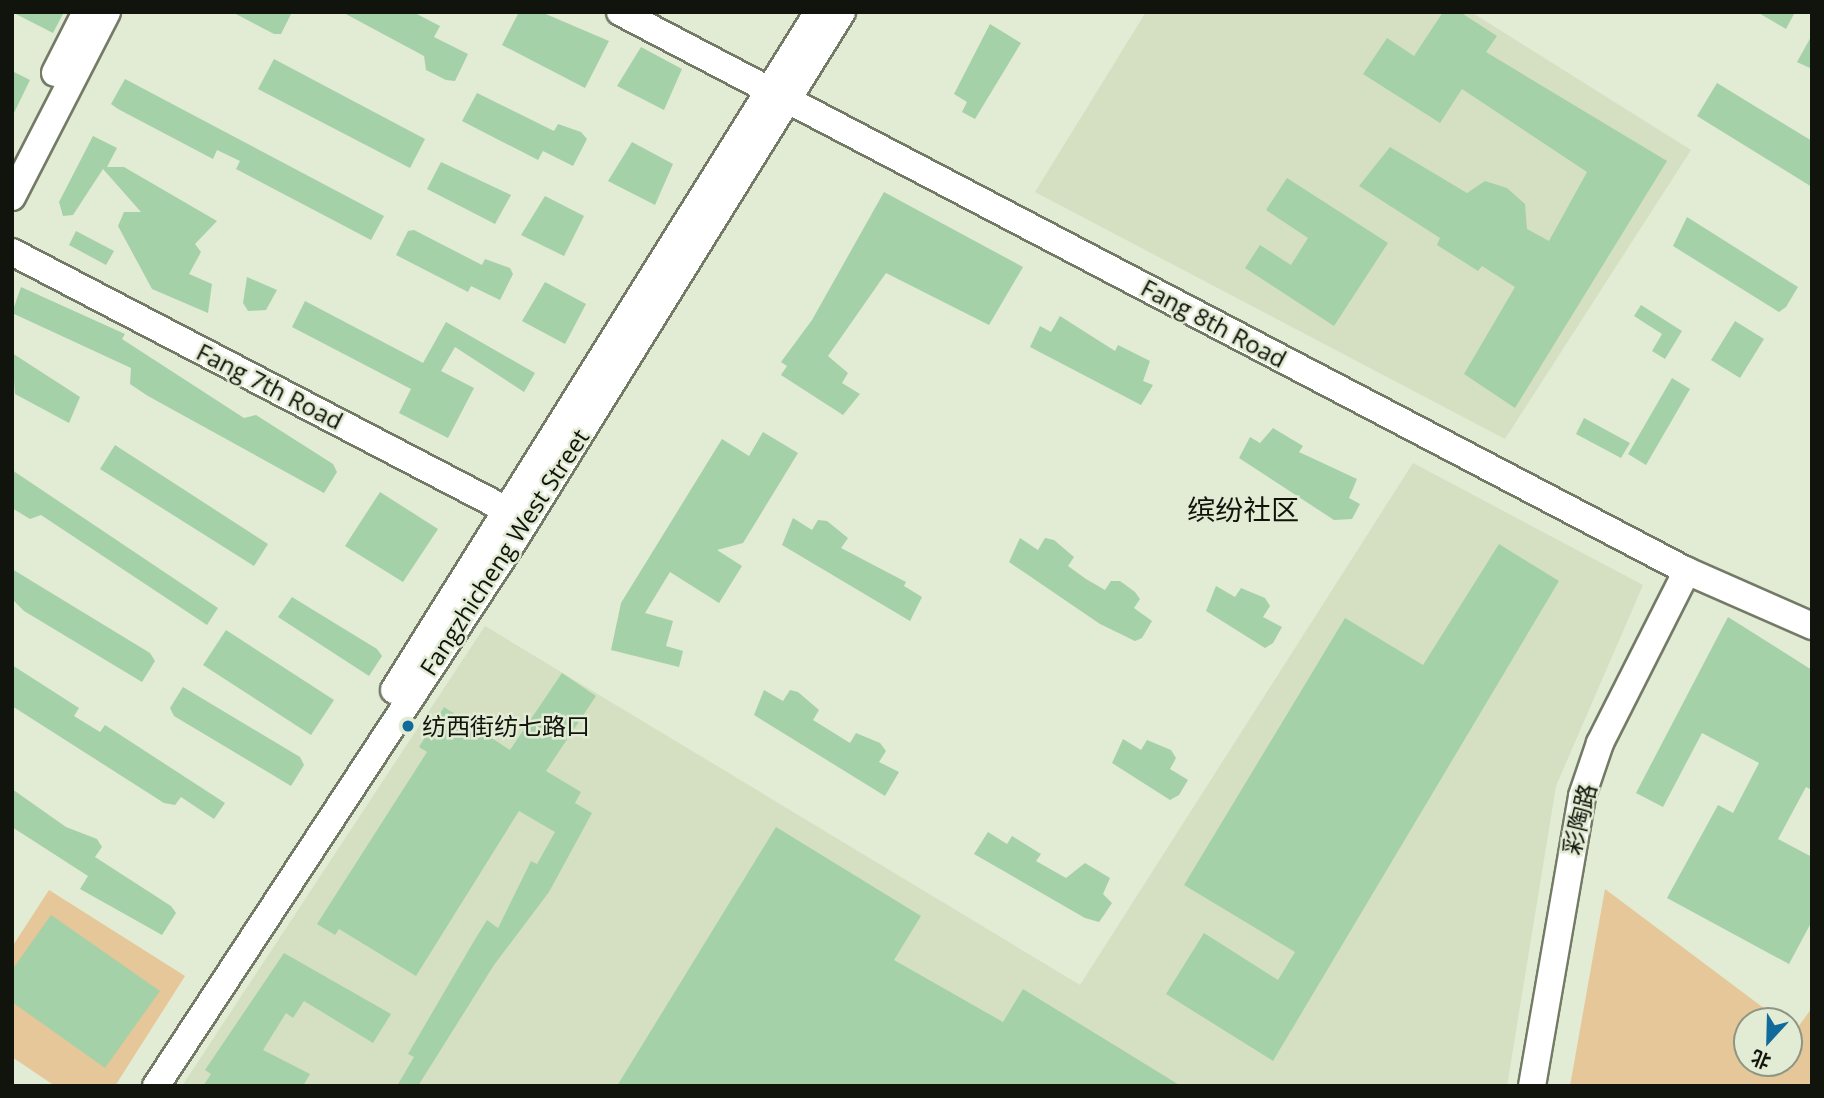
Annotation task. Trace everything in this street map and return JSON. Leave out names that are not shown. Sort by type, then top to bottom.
[{"type":"street","points":[[12,157],[86,12]]},
{"type":"street","points":[[12,197],[107,12]]},
{"type":"street","name":"Fang 8th Road","points":[[620,12],[1687,571],[1812,626]]},
{"type":"street","name":"Fangzhicheng West Street","points":[[779,95],[818,12]]},
{"type":"street","name":"Fangzhicheng West Street","points":[[156,1086],[518,516],[779,95],[842,12]]},
{"type":"street","name":"Fang 7th Road","points":[[12,252],[518,516]]},
{"type":"street","name":"Fangzhicheng West Street","points":[[138,1086],[518,516]]},
{"type":"street","name":"彩陶路","points":[[1532,1086],[1582,796],[1600,743],[1687,571]]},
{"type":"shaded area","points":[[1146,12],[1471,12],[1691,150],[1505,439],[1035,192]]},
{"type":"shaded area","points":[[1413,463],[1643,585],[1556,786],[1507,1086],[182,1086],[485,626],[1080,985]]},
{"type":"shaded area","points":[[1605,889],[1762,1007],[1733,1007],[1733,1077],[1803,1077],[1803,1020],[1812,1008],[1812,1086],[1570,1086]]},
{"type":"shaded area","points":[[49,890],[185,976],[115,1086],[55,1086],[12,1057],[12,947]]},
{"type":"building","points":[[12,12],[64,12],[53,33]]},
{"type":"building","points":[[232,12],[292,12],[281,34],[274,34]]},
{"type":"building","points":[[342,12],[413,12],[440,26],[434,37],[468,54],[455,81],[446,80],[426,70],[424,56]]},
{"type":"building","points":[[519,12],[541,12],[609,41],[585,88],[502,45]]},
{"type":"building","points":[[1443,12],[1460,12],[1497,36],[1486,52],[1667,161],[1515,408],[1464,374],[1515,287],[1482,266],[1478,271],[1437,245],[1440,238],[1359,186],[1390,147],[1467,193],[1485,181],[1507,188],[1525,204],[1527,229],[1549,241],[1587,172],[1462,89],[1440,123],[1363,74],[1387,38],[1414,56]]},
{"type":"building","points":[[1757,12],[1795,12],[1786,29]]},
{"type":"building","points":[[990,24],[1021,43],[975,119],[962,112],[967,102],[954,94]]},
{"type":"building","points":[[1812,35],[1812,69],[1797,62]]},
{"type":"building","points":[[641,47],[682,69],[664,110],[617,86]]},
{"type":"building","points":[[274,59],[425,139],[410,168],[258,89]]},
{"type":"building","points":[[12,71],[30,80],[12,117]]},
{"type":"building","points":[[125,79],[384,216],[371,240],[236,169],[240,161],[217,150],[213,159],[118,109],[111,104]]},
{"type":"building","points":[[1717,83],[1812,141],[1812,187],[1697,116]]},
{"type":"building","points":[[477,93],[554,131],[558,124],[581,132],[587,139],[573,166],[543,151],[538,160],[462,121]]},
{"type":"building","points":[[93,136],[117,148],[107,167],[124,167],[217,221],[195,244],[201,252],[189,274],[212,284],[208,313],[152,289],[118,226],[124,212],[141,212],[103,169],[73,215],[63,216],[59,202]]},
{"type":"building","points":[[632,142],[673,164],[655,205],[608,181]]},
{"type":"building","points":[[441,162],[511,195],[495,224],[427,189]]},
{"type":"building","points":[[1287,178],[1388,243],[1334,326],[1245,268],[1260,245],[1291,265],[1308,238],[1266,210]]},
{"type":"building","points":[[884,192],[1023,267],[989,325],[886,273],[828,356],[848,373],[842,383],[860,394],[843,415],[781,375],[787,366],[781,362],[812,320]]},
{"type":"building","points":[[545,196],[584,216],[564,256],[521,235]]},
{"type":"building","points":[[1687,217],[1798,287],[1786,307],[1779,312],[1673,246]]},
{"type":"building","points":[[414,230],[482,265],[485,259],[510,268],[513,274],[500,300],[471,286],[468,292],[396,255],[408,231]]},
{"type":"building","points":[[76,231],[114,251],[106,265],[69,245]]},
{"type":"building","points":[[247,277],[277,290],[266,310],[248,311],[243,303]]},
{"type":"building","points":[[545,282],[586,304],[565,344],[522,321]]},
{"type":"building","points":[[21,287],[125,334],[122,339],[244,418],[256,415],[333,464],[337,472],[324,493],[148,396],[130,384],[131,368],[12,313]]},
{"type":"building","points":[[305,301],[423,363],[446,322],[535,373],[524,392],[455,347],[441,371],[474,388],[448,438],[399,413],[411,389],[292,327]]},
{"type":"building","points":[[1641,305],[1682,331],[1665,359],[1652,351],[1662,334],[1634,316]]},
{"type":"building","points":[[1060,316],[1115,351],[1118,345],[1150,361],[1143,381],[1153,385],[1141,405],[1030,347],[1040,326],[1051,332]]},
{"type":"building","points":[[1735,321],[1764,339],[1740,378],[1711,360]]},
{"type":"building","points":[[12,353],[80,397],[69,423],[15,394]]},
{"type":"building","points":[[1672,378],[1690,389],[1646,465],[1628,454]]},
{"type":"building","points":[[1584,418],[1630,443],[1621,458],[1576,434]]},
{"type":"building","points":[[1273,428],[1303,446],[1299,452],[1357,479],[1349,498],[1360,504],[1352,519],[1334,520],[1239,458],[1250,437],[1260,443]]},
{"type":"building","points":[[763,432],[798,453],[743,543],[717,550],[742,566],[719,603],[670,572],[645,613],[673,621],[666,646],[683,651],[679,667],[611,650],[621,603],[722,439],[749,456]]},
{"type":"building","points":[[115,445],[268,544],[254,566],[100,469]]},
{"type":"building","points":[[12,470],[218,608],[207,625],[41,515],[30,519],[12,508]]},
{"type":"building","points":[[380,492],[438,529],[403,582],[345,546]]},
{"type":"building","points":[[793,518],[812,530],[818,520],[827,521],[848,538],[841,548],[906,582],[904,586],[922,597],[910,621],[782,545]]},
{"type":"building","points":[[1020,538],[1038,550],[1045,538],[1054,540],[1074,557],[1068,566],[1086,579],[1105,590],[1111,581],[1120,581],[1135,592],[1140,599],[1134,608],[1152,621],[1142,638],[1135,641],[1100,624],[1009,562]]},
{"type":"building","points":[[1499,544],[1559,581],[1273,1061],[1166,994],[1204,933],[1278,980],[1295,952],[1184,885],[1345,618],[1423,665]]},
{"type":"building","points":[[12,569],[150,653],[155,661],[142,682],[24,611],[12,599]]},
{"type":"building","points":[[1216,586],[1235,597],[1241,588],[1265,598],[1270,606],[1263,617],[1282,627],[1273,643],[1265,648],[1206,611]]},
{"type":"building","points":[[292,597],[377,649],[382,656],[369,676],[278,617]]},
{"type":"building","points":[[1728,617],[1812,670],[1812,790],[1806,787],[1778,839],[1812,857],[1812,921],[1789,964],[1667,898],[1718,805],[1733,813],[1759,763],[1702,733],[1663,807],[1636,793]]},
{"type":"building","points":[[226,630],[334,700],[311,735],[203,665]]},
{"type":"building","points":[[12,665],[79,708],[74,716],[100,732],[105,725],[225,803],[214,819],[181,797],[175,805],[164,803],[12,706]]},
{"type":"building","points":[[562,673],[596,696],[546,771],[581,792],[575,803],[592,813],[549,892],[494,965],[418,1086],[397,1086],[414,1057],[408,1054],[487,920],[498,928],[531,861],[537,864],[555,832],[519,811],[416,976],[339,929],[335,935],[317,924],[427,752],[419,747],[444,707],[510,750]]},
{"type":"building","points":[[183,687],[300,757],[304,765],[291,786],[174,716],[170,708]]},
{"type":"building","points":[[764,690],[783,701],[790,690],[798,692],[819,710],[813,720],[850,743],[856,733],[880,743],[886,751],[879,762],[899,772],[885,796],[754,715]]},
{"type":"building","points":[[1123,739],[1141,750],[1147,740],[1171,750],[1176,758],[1170,769],[1188,780],[1179,795],[1170,800],[1112,763]]},
{"type":"building","points":[[12,789],[66,827],[97,839],[102,847],[95,857],[171,906],[176,913],[162,935],[80,889],[88,876],[12,827]]},
{"type":"building","points":[[776,827],[921,916],[894,960],[1003,1022],[1023,989],[1181,1086],[617,1086]]},
{"type":"building","points":[[988,832],[1007,844],[1012,836],[1041,854],[1036,861],[1066,878],[1085,863],[1110,878],[1103,894],[1112,903],[1099,922],[1085,918],[974,854]]},
{"type":"building","points":[[51,915],[160,991],[105,1068],[12,1002],[12,970]]},
{"type":"building","points":[[284,953],[391,1014],[373,1043],[304,1001],[293,1018],[286,1013],[263,1050],[310,1074],[303,1086],[203,1086],[211,1074],[205,1070]]},
{"type":"place","name":"纺西街纺七路口","points":[[408,726]]},
{"type":"district","name":"缤纷社区","points":[[1243,509]]}]
